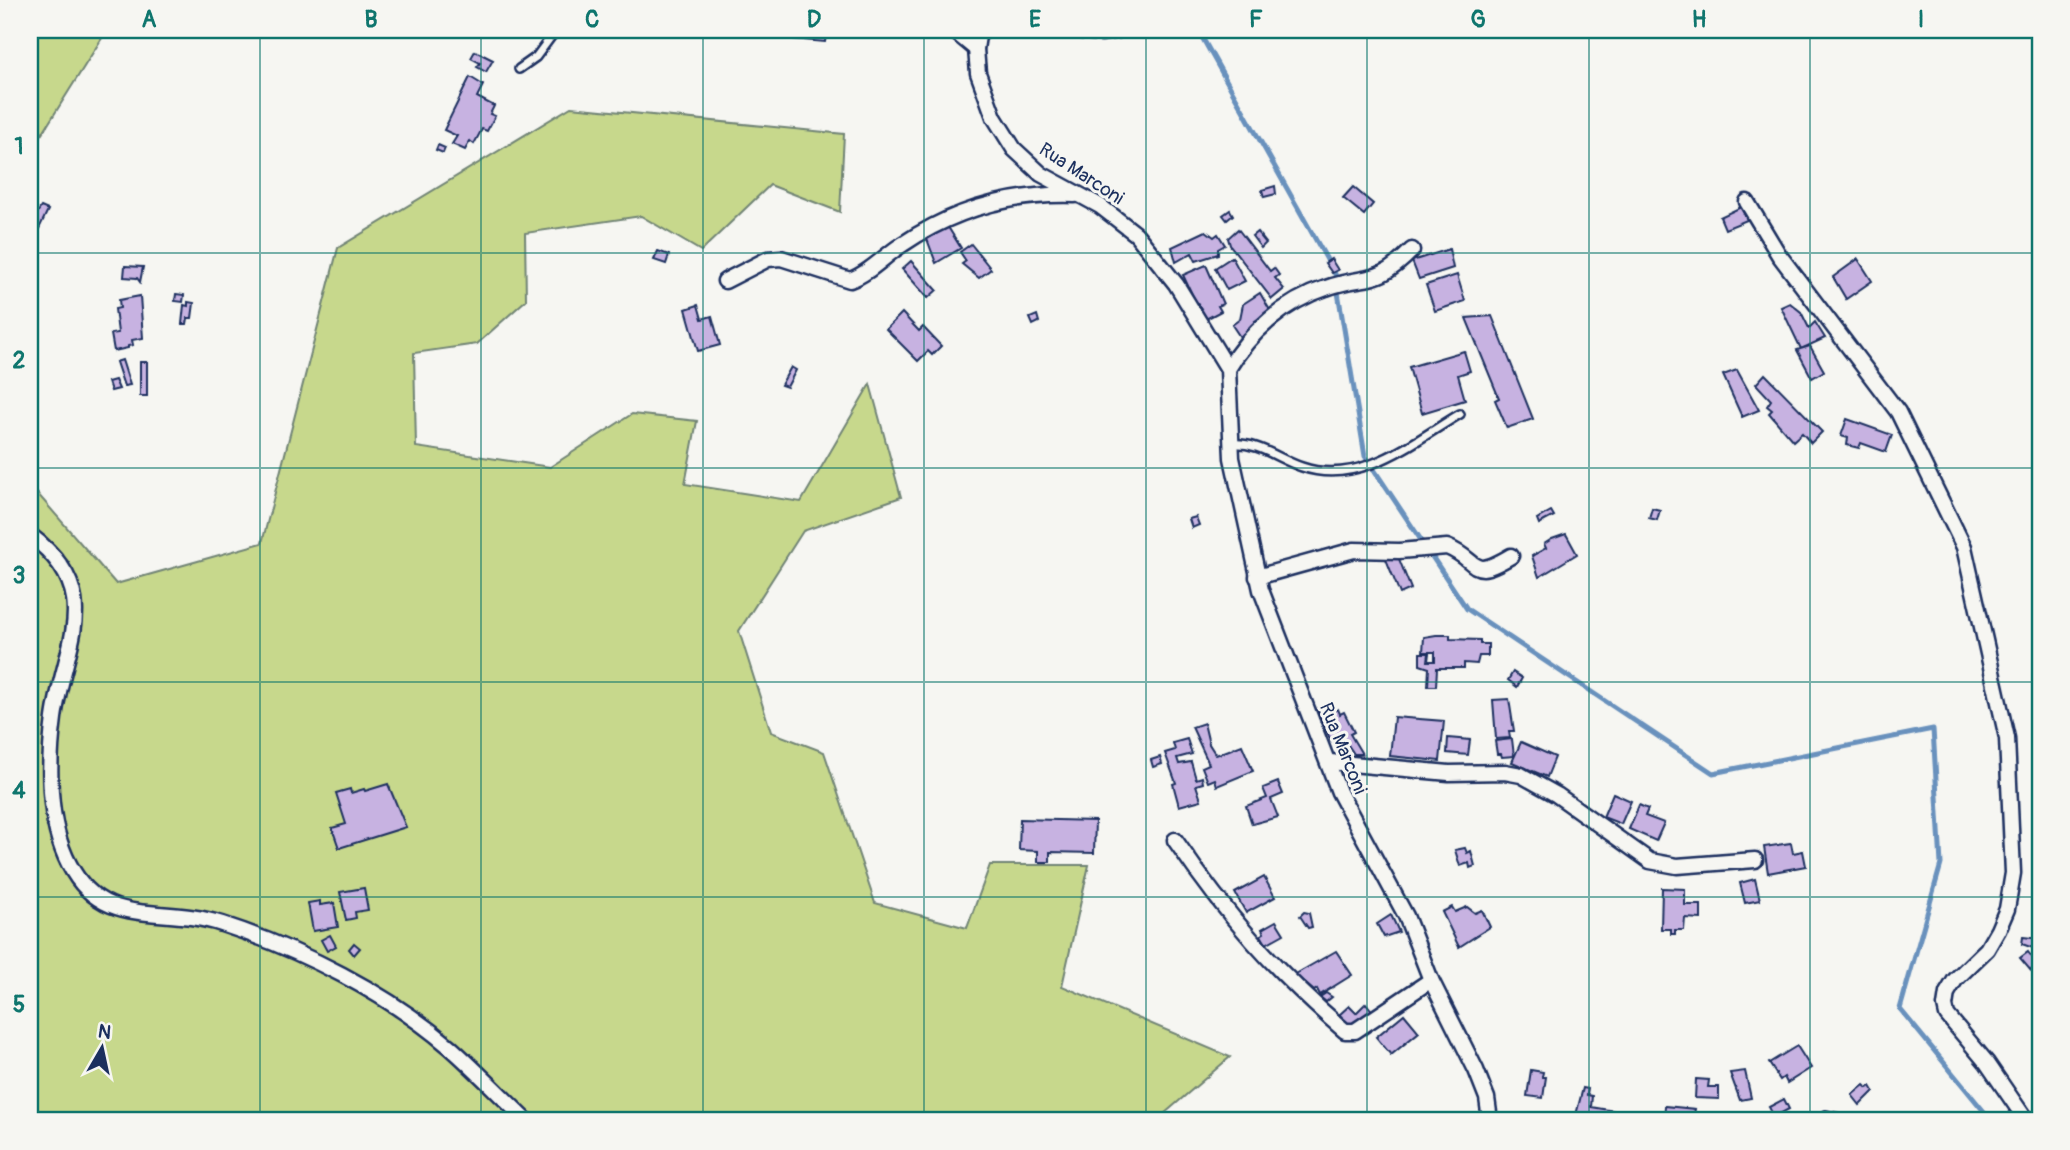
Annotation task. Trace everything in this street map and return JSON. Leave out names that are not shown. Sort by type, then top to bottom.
[{"type":"street","points":[[953,30],[976,49]]},
{"type":"street","points":[[976,49],[978,36],[984,30]]},
{"type":"street","points":[[1075,30],[1102,33],[1119,30]]},
{"type":"street","name":"Rua Marconi","points":[[976,49],[978,73],[994,117],[1014,149],[1041,174],[1100,206],[1152,252],[1176,284],[1228,369],[1231,444],[1236,485],[1257,577],[1286,658],[1330,762],[1339,792],[1393,888],[1431,979],[1476,1070],[1487,1098],[1490,1120]]},
{"type":"street","points":[[725,281],[768,259],[781,258],[850,280],[863,274],[922,231],[962,212],[1023,196],[1077,195]]},
{"type":"street","points":[[1748,202],[1779,255],[1898,412],[1964,547],[2007,738],[2012,873],[2007,909],[1998,930],[1987,949],[1955,980],[1947,993],[1945,1006],[1947,1015],[1987,1063],[2026,1120]]},
{"type":"street","points":[[1228,369],[1246,342],[1285,309],[1328,287],[1378,277],[1391,271],[1412,250]]},
{"type":"street","points":[[30,535],[44,546],[69,578],[75,600],[75,635],[54,716],[51,762],[56,828],[69,864],[93,897],[106,905],[124,910],[218,923],[299,955],[341,976],[401,1011],[449,1046],[526,1120]]},
{"type":"street","points":[[1257,577],[1354,550],[1399,551],[1447,547],[1472,566],[1487,569],[1511,556]]},
{"type":"street","points":[[1330,762],[1449,773],[1505,772],[1521,775],[1546,788],[1650,861],[1677,866],[1755,860]]},
{"type":"street","points":[[1175,840],[1202,881],[1264,955],[1291,984],[1345,1031],[1355,1031],[1431,979]]},
{"type":"lane","points":[[519,69],[536,57],[556,30]]},
{"type":"lane","points":[[1231,444],[1259,447],[1307,469],[1345,471],[1384,459],[1460,414]]},
{"type":"lane","points":[[1826,1115],[1848,1120]]},
{"type":"green space","points":[[30,30],[107,30],[30,153]]},
{"type":"green space","points":[[571,107],[844,134],[840,212],[770,185],[701,251],[641,216],[525,233],[526,300],[477,344],[414,353],[416,447],[550,467],[632,414],[697,421],[685,484],[801,502],[870,384],[901,497],[803,531],[739,631],[771,732],[824,752],[875,903],[967,928],[990,865],[1089,865],[1062,986],[1230,1057],[1157,1120],[30,1120],[30,485],[116,584],[262,543],[338,248]]},
{"type":"building","points":[[794,30],[827,30],[825,42],[793,39]]},
{"type":"building","points":[[475,51],[493,60],[486,72],[477,67],[480,63],[471,58]]},
{"type":"building","points":[[470,77],[483,85],[477,97],[494,106],[490,114],[495,116],[487,131],[482,129],[474,144],[470,141],[465,150],[452,144],[457,136],[444,130]]},
{"type":"building","points":[[438,145],[445,148],[443,153],[436,150]]},
{"type":"building","points":[[1275,186],[1276,194],[1264,197],[1262,190]]},
{"type":"building","points":[[1353,187],[1373,204],[1364,215],[1343,198]]},
{"type":"building","points":[[41,207],[48,210],[37,233],[30,230],[30,224]]},
{"type":"building","points":[[1741,207],[1747,220],[1725,229],[1720,217]]},
{"type":"building","points":[[1230,210],[1233,215],[1227,220],[1223,215]]},
{"type":"building","points":[[948,227],[961,248],[936,263],[927,239]]},
{"type":"building","points":[[1238,229],[1270,271],[1274,268],[1279,275],[1275,278],[1284,289],[1272,299],[1230,245],[1228,238]]},
{"type":"building","points":[[1206,231],[1214,237],[1218,234],[1225,245],[1218,249],[1218,254],[1196,261],[1192,253],[1176,262],[1172,247]]},
{"type":"building","points":[[1257,232],[1266,243],[1261,248],[1252,236]]},
{"type":"building","points":[[971,244],[991,269],[979,278],[962,264],[966,261],[960,252]]},
{"type":"building","points":[[1449,249],[1453,268],[1419,279],[1412,261]]},
{"type":"building","points":[[658,251],[669,255],[666,264],[654,260]]},
{"type":"building","points":[[1232,257],[1245,281],[1227,290],[1215,268]]},
{"type":"building","points":[[1331,259],[1338,270],[1332,273],[1325,263]]},
{"type":"building","points":[[1858,259],[1872,281],[1846,299],[1833,277]]},
{"type":"building","points":[[911,261],[937,290],[928,298],[902,269]]},
{"type":"building","points":[[1206,265],[1223,304],[1218,306],[1221,311],[1204,320],[1183,275]]},
{"type":"building","points":[[125,266],[143,267],[140,282],[137,278],[124,277]]},
{"type":"building","points":[[1457,275],[1465,301],[1435,311],[1426,285]]},
{"type":"building","points":[[1260,293],[1271,312],[1255,321],[1257,325],[1240,337],[1232,325],[1240,319],[1243,304]]},
{"type":"building","points":[[176,294],[184,295],[183,302],[175,301]]},
{"type":"building","points":[[140,296],[143,338],[132,340],[133,345],[128,348],[114,351],[111,334],[118,333],[115,309],[120,308],[119,300]]},
{"type":"building","points":[[188,302],[194,303],[192,318],[188,318],[187,324],[182,324],[184,305],[188,306]]},
{"type":"building","points":[[1790,303],[1801,312],[1809,328],[1815,322],[1825,338],[1801,349],[1781,307]]},
{"type":"building","points":[[698,305],[702,319],[712,316],[720,345],[698,351],[686,309]]},
{"type":"building","points":[[902,313],[919,331],[923,327],[941,346],[932,355],[928,351],[918,361],[886,329]]},
{"type":"building","points":[[1037,315],[1039,322],[1033,325],[1030,318]]},
{"type":"building","points":[[1492,316],[1533,419],[1507,428],[1495,400],[1499,398],[1466,318]]},
{"type":"building","points":[[1810,346],[1824,371],[1812,378],[1797,350]]},
{"type":"building","points":[[1464,351],[1470,371],[1458,375],[1465,400],[1422,413],[1409,367]]},
{"type":"building","points":[[122,360],[130,385],[124,386],[116,362]]},
{"type":"building","points":[[140,362],[147,362],[147,396],[140,396]]},
{"type":"building","points":[[791,367],[796,370],[787,387],[781,385]]},
{"type":"building","points":[[1737,370],[1759,410],[1742,417],[1723,375]]},
{"type":"building","points":[[1765,374],[1822,432],[1811,443],[1802,433],[1793,441],[1769,413],[1772,410],[1767,406],[1771,400],[1756,384]]},
{"type":"building","points":[[115,380],[119,389],[111,391],[108,382]]},
{"type":"building","points":[[1847,419],[1892,435],[1886,452],[1861,443],[1859,448],[1847,445],[1848,438],[1841,436]]},
{"type":"building","points":[[1652,508],[1660,510],[1657,520],[1649,518]]},
{"type":"building","points":[[1551,511],[1554,516],[1539,524],[1537,519]]},
{"type":"building","points":[[1196,517],[1199,525],[1192,528],[1189,519]]},
{"type":"building","points":[[1566,534],[1577,554],[1539,577],[1532,556],[1546,548],[1544,544]]},
{"type":"building","points":[[1397,554],[1411,589],[1400,594],[1386,559]]},
{"type":"building","points":[[1450,635],[1450,639],[1480,640],[1480,644],[1488,644],[1488,656],[1479,656],[1477,664],[1464,663],[1464,668],[1437,668],[1436,686],[1428,686],[1429,668],[1420,665],[1420,653],[1429,653],[1428,661],[1435,661],[1435,652],[1423,652],[1424,637]]},
{"type":"building","points":[[1513,672],[1522,678],[1517,687],[1508,680]]},
{"type":"building","points":[[1509,699],[1514,731],[1509,731],[1510,738],[1496,739],[1493,700]]},
{"type":"building","points":[[1328,707],[1331,712],[1338,709],[1340,714],[1344,712],[1354,732],[1350,734],[1362,754],[1354,754],[1342,736],[1331,741],[1318,712]]},
{"type":"building","points":[[1394,717],[1444,721],[1440,761],[1390,756]]},
{"type":"building","points":[[1204,723],[1209,744],[1216,755],[1242,745],[1253,771],[1217,786],[1215,779],[1208,782],[1202,767],[1209,764],[1192,727]]},
{"type":"building","points":[[1448,738],[1470,740],[1468,755],[1447,753]]},
{"type":"building","points":[[1187,739],[1192,754],[1177,758],[1179,764],[1191,762],[1196,779],[1202,777],[1203,783],[1196,785],[1201,800],[1179,806],[1173,784],[1176,783],[1165,753],[1175,750],[1173,743]]},
{"type":"building","points":[[1512,739],[1514,756],[1502,757],[1497,754],[1495,741]]},
{"type":"building","points":[[1521,742],[1555,757],[1547,777],[1512,762]]},
{"type":"building","points":[[1160,757],[1162,764],[1153,767],[1151,760]]},
{"type":"building","points":[[1278,782],[1283,794],[1271,799],[1278,817],[1252,824],[1246,806],[1267,798],[1263,788]]},
{"type":"building","points":[[388,784],[406,827],[339,848],[332,828],[346,824],[336,793],[350,789],[351,793],[364,789],[365,791]]},
{"type":"building","points":[[1613,793],[1631,801],[1621,824],[1603,817]]},
{"type":"building","points":[[1639,805],[1648,809],[1645,816],[1664,823],[1656,841],[1629,829]]},
{"type":"building","points":[[1020,819],[1095,821],[1094,853],[1050,852],[1050,862],[1038,862],[1038,851],[1019,850]]},
{"type":"building","points":[[1791,843],[1793,853],[1803,851],[1806,866],[1768,873],[1764,847]]},
{"type":"building","points":[[1465,848],[1467,853],[1471,851],[1475,866],[1470,868],[1469,863],[1460,866],[1455,850]]},
{"type":"building","points":[[1264,877],[1275,897],[1246,913],[1235,893]]},
{"type":"building","points":[[1755,879],[1760,900],[1745,903],[1740,883]]},
{"type":"building","points":[[364,888],[368,910],[355,912],[356,918],[346,920],[340,892]]},
{"type":"building","points":[[1662,888],[1685,889],[1685,905],[1701,905],[1701,919],[1685,918],[1684,930],[1675,930],[1675,934],[1671,934],[1671,929],[1661,929]]},
{"type":"building","points":[[320,901],[320,905],[334,903],[338,927],[313,931],[308,903]]},
{"type":"building","points":[[1452,907],[1455,912],[1467,907],[1475,913],[1482,910],[1490,927],[1459,947],[1442,912]]},
{"type":"building","points":[[1304,912],[1309,913],[1312,927],[1308,928],[1300,916]]},
{"type":"building","points":[[1391,915],[1399,932],[1384,937],[1377,924]]},
{"type":"building","points":[[1276,921],[1284,934],[1266,944],[1261,935],[1264,933],[1262,929]]},
{"type":"building","points":[[330,935],[336,946],[327,951],[321,940]]},
{"type":"building","points":[[2023,937],[2040,939],[2040,957],[2037,956],[2039,950],[2022,944]]},
{"type":"building","points":[[354,943],[360,948],[354,955],[349,949]]},
{"type":"building","points":[[1336,951],[1352,975],[1320,995],[1317,989],[1314,991],[1300,979],[1297,980],[1294,975]]},
{"type":"building","points":[[2028,952],[2039,966],[2031,971],[2020,958]]},
{"type":"building","points":[[1326,993],[1332,997],[1326,1002],[1320,997]]},
{"type":"building","points":[[1366,1003],[1373,1012],[1353,1028],[1339,1015],[1349,1006],[1356,1013]]},
{"type":"building","points":[[1404,1014],[1419,1032],[1391,1055],[1376,1037]]},
{"type":"building","points":[[1797,1046],[1811,1068],[1787,1083],[1784,1077],[1780,1080],[1769,1063]]},
{"type":"building","points":[[1531,1070],[1543,1072],[1542,1077],[1546,1077],[1543,1098],[1527,1096]]},
{"type":"building","points":[[1745,1071],[1751,1098],[1740,1100],[1730,1073]]},
{"type":"building","points":[[1696,1079],[1709,1080],[1708,1087],[1719,1087],[1719,1099],[1695,1098]]},
{"type":"building","points":[[1864,1085],[1867,1088],[1871,1086],[1874,1091],[1860,1105],[1852,1095]]},
{"type":"building","points":[[1583,1088],[1588,1089],[1587,1095],[1592,1096],[1591,1107],[1615,1111],[1613,1120],[1576,1115]]},
{"type":"building","points":[[1784,1099],[1789,1109],[1774,1117],[1769,1107]]},
{"type":"building","points":[[1665,1106],[1695,1109],[1693,1120],[1664,1120]]},
{"type":"waterway","points":[[1198,30],[1335,274],[1365,456],[1467,609],[1713,773],[1933,729],[1941,864],[1900,1009],[1991,1120]]}]
